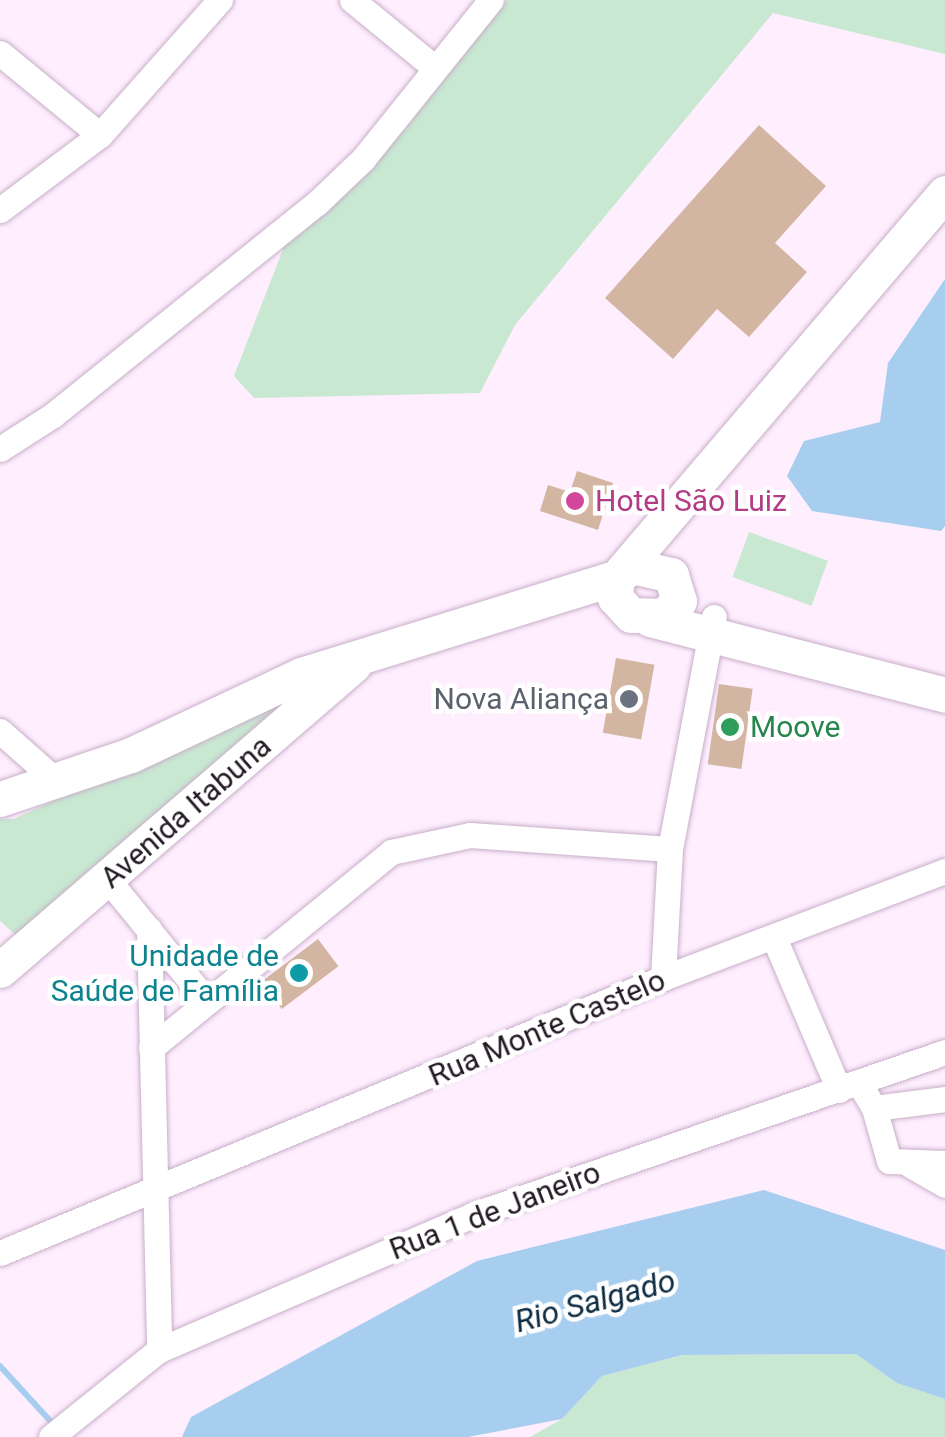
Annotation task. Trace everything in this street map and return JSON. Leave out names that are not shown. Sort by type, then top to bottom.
[{"type":"main road","points":[[641,617],[615,598],[619,574],[688,499],[945,193]]},
{"type":"main road","points":[[641,617],[676,606],[688,499]]},
{"type":"main road","points":[[0,799],[60,784],[368,651],[648,565],[677,583],[711,625]]},
{"type":"main road","points":[[518,607],[711,625],[746,642],[945,695]]},
{"type":"main road","name":"Avenida Itabuna","points":[[5,956],[109,880],[368,651]]},
{"type":"main road","points":[[907,682],[945,663]]},
{"type":"street","points":[[0,210],[100,136],[220,0]]},
{"type":"street","points":[[352,0],[434,66]]},
{"type":"street","points":[[0,449],[53,414],[317,203],[363,159],[434,66],[491,0]]},
{"type":"street","points":[[0,53],[100,136]]},
{"type":"street","points":[[663,978],[670,849],[711,625]]},
{"type":"street","points":[[0,731],[60,784]]},
{"type":"street","points":[[150,1048],[391,852],[470,835],[670,849]]},
{"type":"street","name":"Rua Monte Castelo","points":[[0,1253],[663,978],[775,940],[945,870]]},
{"type":"street","points":[[109,880],[206,1000]]},
{"type":"street","points":[[149,929],[158,1350]]},
{"type":"street","points":[[775,940],[849,1086],[874,1108],[889,1161],[945,1163]]},
{"type":"street","name":"Rua 1 de Janeiro","points":[[62,1430],[158,1350],[472,1214],[945,1052]]},
{"type":"street","points":[[874,1108],[945,1099]]},
{"type":"street","points":[[910,1164],[945,1185]]},
{"type":"green space","points":[[507,0],[945,0],[945,54],[773,13],[515,325],[480,393],[254,398],[234,376],[285,244],[404,130]]},
{"type":"green space","points":[[749,532],[828,561],[812,606],[733,577]]},
{"type":"green space","points":[[320,677],[16,935],[0,921],[0,819],[14,819]]},
{"type":"green space","points":[[856,1354],[897,1383],[945,1399],[945,1437],[530,1437],[562,1419],[602,1376],[682,1355]]},
{"type":"water","points":[[945,279],[945,526],[941,531],[812,511],[787,476],[804,441],[880,422],[888,363]]},
{"type":"water","name":"Rio Salgado","points":[[764,1190],[945,1250],[945,1399],[897,1383],[856,1354],[682,1355],[602,1376],[562,1419],[468,1437],[182,1437],[191,1417],[477,1261]]},
{"type":"building","points":[[759,125],[826,186],[775,243],[807,272],[749,337],[717,309],[673,359],[605,298]]},
{"type":"building","name":"Hotel São Luiz","points":[[577,471],[613,483],[598,530],[540,511],[548,485],[570,492]]},
{"type":"building","name":"Nova Aliança","points":[[616,658],[654,665],[641,740],[603,733]]},
{"type":"building","name":"Moove","points":[[719,684],[753,689],[741,769],[708,764]]},
{"type":"building","name":"Unidade de Saúde de Família","points":[[318,939],[338,966],[282,1009],[261,982]]},
{"type":"waterway","points":[[0,1366],[53,1424]]},
{"type":"place","name":"Hotel São Luiz","points":[[575,501]]},
{"type":"place","name":"Nova Aliança","points":[[629,699]]},
{"type":"place","name":"Moove","points":[[730,727]]},
{"type":"place","name":"Unidade de Saúde de Família","points":[[299,973]]}]
